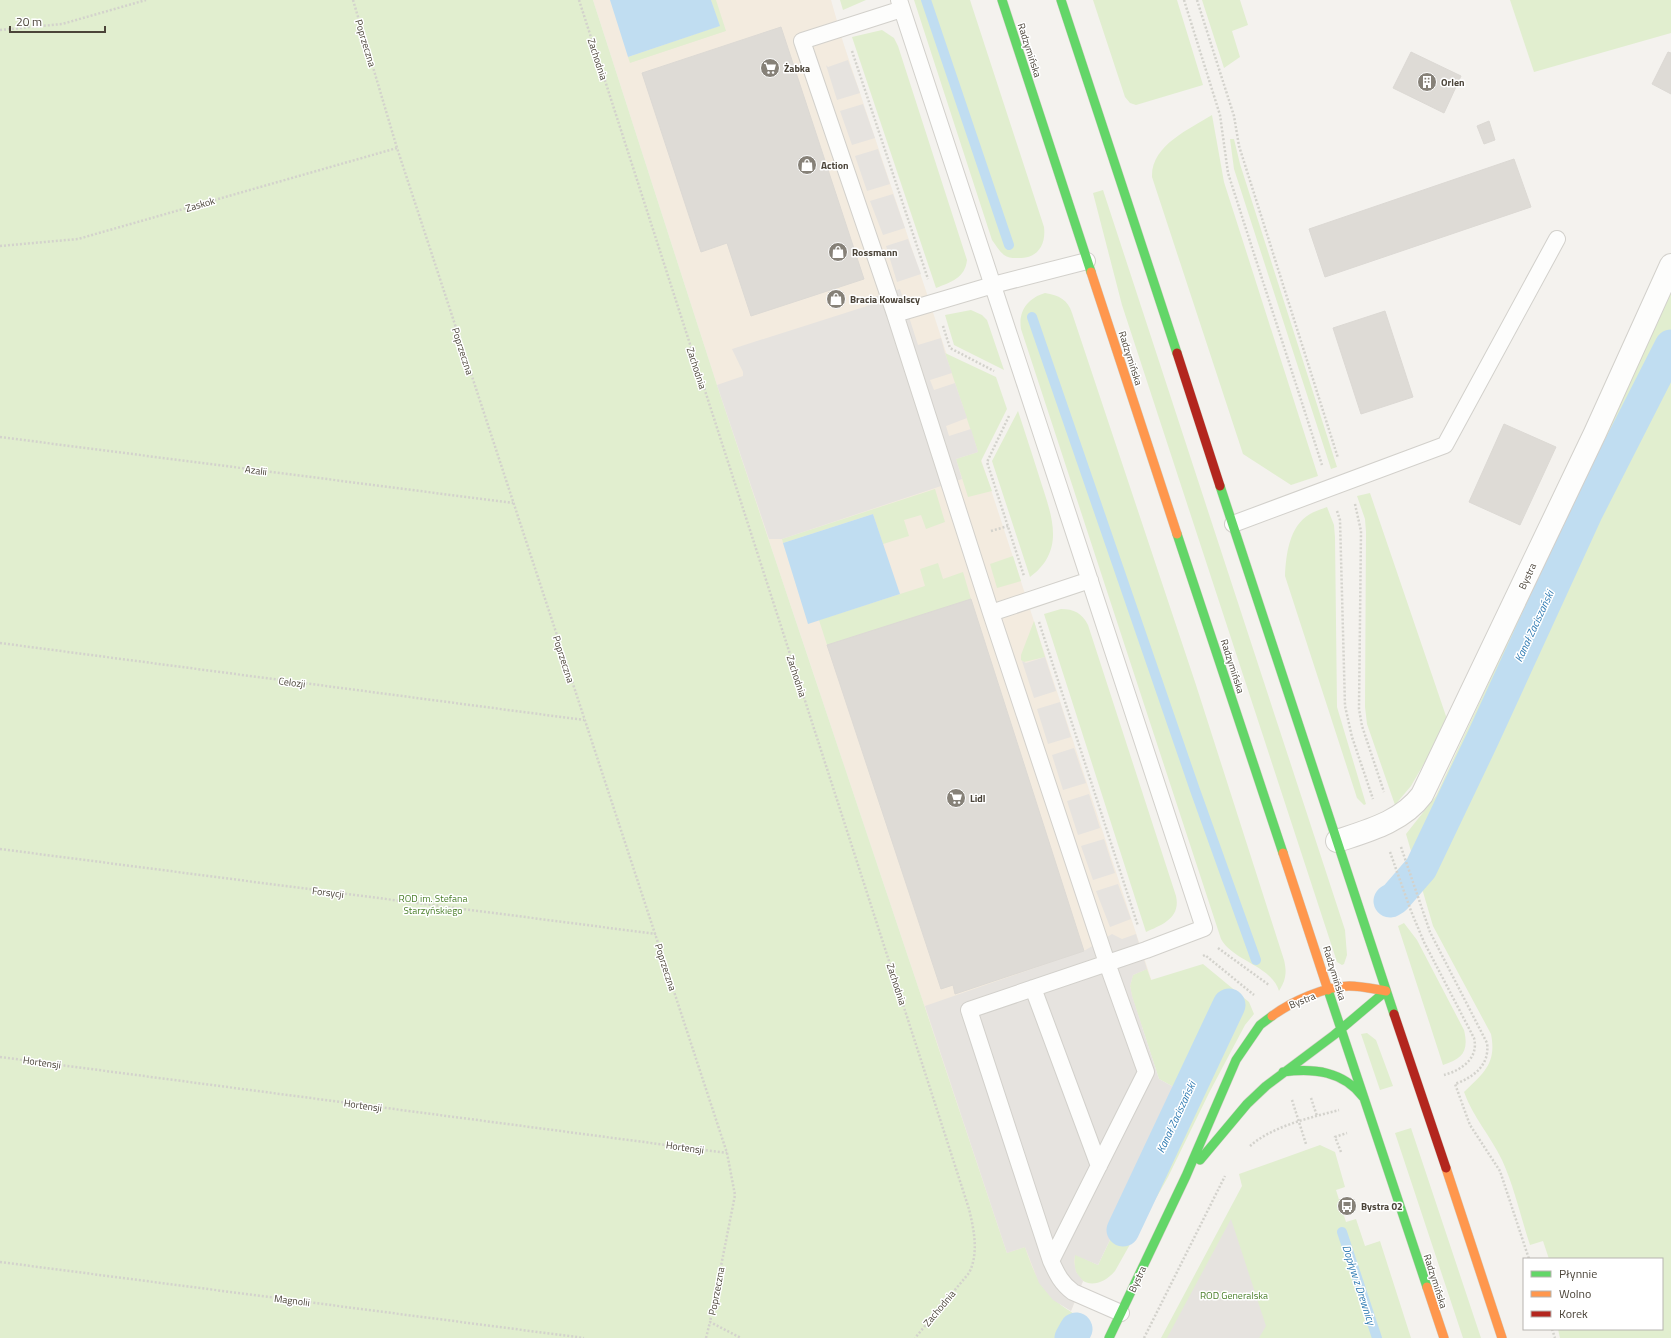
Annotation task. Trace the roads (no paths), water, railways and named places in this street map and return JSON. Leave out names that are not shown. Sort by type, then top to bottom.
[{"type":"main road","name":"Radzymińska","points":[[1002,0],[1444,1338]]},
{"type":"main road","points":[[1061,0],[1386,991],[1502,1338]]},
{"type":"main road","name":"Bystra","points":[[1109,1338],[1186,1176],[1242,1047],[1260,1024],[1284,1007],[1328,989],[1349,986],[1386,991]]},
{"type":"main road","name":"Bystra","points":[[1186,1176],[1247,1104],[1266,1086],[1341,1029],[1386,991]]},
{"type":"main road","points":[[1283,1072],[1301,1070],[1333,1074],[1354,1086],[1365,1101]]},
{"type":"street","name":"Bystra","points":[[1337,841],[1387,823],[1418,801],[1422,795],[1595,433],[1671,265]]},
{"type":"lane","points":[[1051,1261],[1146,1072],[1107,963],[991,613],[895,314],[802,41],[844,28],[901,5],[1204,928],[1146,950],[1107,963],[1033,988],[969,1010],[1051,1261],[1058,1278],[1073,1292],[1121,1313]]},
{"type":"lane","points":[[1233,524],[1445,445],[1557,239]]},
{"type":"lane","points":[[895,314],[1087,261]]},
{"type":"lane","points":[[991,613],[1090,580]]},
{"type":"lane","points":[[1033,988],[1099,1166]]},
{"type":"water","points":[[610,0],[711,0],[720,26],[628,57]]},
{"type":"water","points":[[873,514],[900,594],[808,624],[783,543]]},
{"type":"waterway","points":[[926,0],[1009,245]]},
{"type":"waterway","points":[[1032,317],[1195,790],[1256,960]]},
{"type":"waterway","name":"Kanał Zaciszański","points":[[1390,901],[1395,898],[1421,868],[1483,738],[1587,511],[1671,346]]},
{"type":"waterway","name":"Kanał Zaciszański","points":[[1123,1230],[1229,1005]]},
{"type":"waterway","name":"Dopływ z Drewnicy","points":[[1342,1232],[1377,1338]]},
{"type":"waterway","points":[[1071,1338],[1076,1329]]},
{"type":"place","name":"Żabka","points":[[770,68]]},
{"type":"place","name":"Orlen","points":[[1427,82]]},
{"type":"place","name":"Action","points":[[807,165]]},
{"type":"place","name":"Rossmann","points":[[838,252]]},
{"type":"place","name":"Bracia Kowalscy","points":[[836,299]]},
{"type":"place","name":"Lidl","points":[[956,798]]},
{"type":"place","name":"Bystra 02","points":[[1347,1206]]},
{"type":"park label","name":"ROD im. Stefana Starzyńskiego","points":[[433,904]]},
{"type":"park label","name":"ROD Generalska","points":[[1234,1295]]}]
